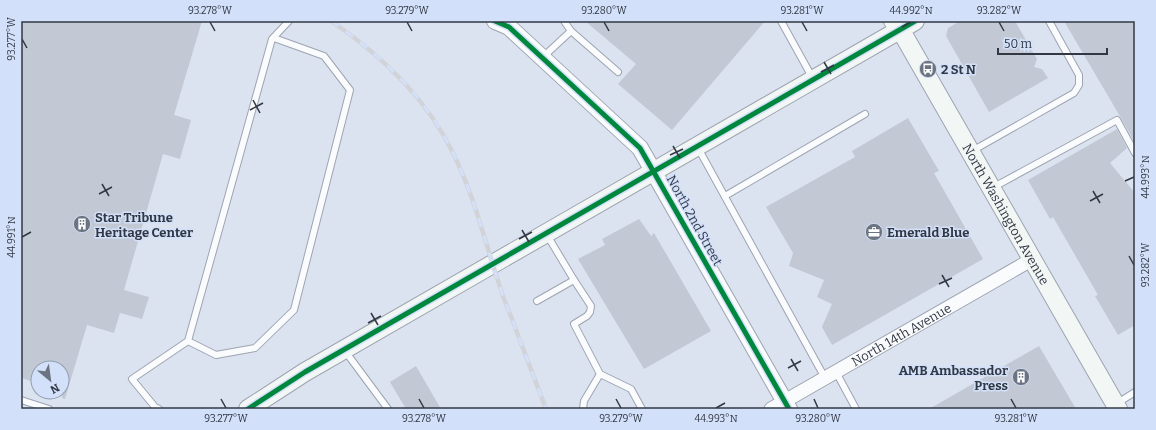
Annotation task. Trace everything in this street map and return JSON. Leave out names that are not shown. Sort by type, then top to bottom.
[{"type":"main road","points":[[248,409],[306,372],[814,79],[903,24]]},
{"type":"main road","name":"North Washington Avenue","points":[[903,24],[970,152],[1116,407]]},
{"type":"street","name":"North 2nd Street","points":[[495,21],[509,27],[640,148],[654,171],[781,406]]},
{"type":"street","name":"North 14th Avenue","points":[[781,406],[831,375],[1031,260]]},
{"type":"lane","points":[[159,409],[155,407],[132,379],[188,341],[272,39],[289,21]]},
{"type":"lane","points":[[564,21],[571,31],[618,72]]},
{"type":"lane","points":[[781,21],[814,79]]},
{"type":"lane","points":[[970,152],[1074,93],[1079,85],[1079,75],[1049,21]]},
{"type":"lane","points":[[542,58],[571,31]]},
{"type":"lane","points":[[188,341],[216,355],[255,348],[294,310],[350,90],[324,56],[274,38]]},
{"type":"lane","points":[[725,196],[865,114]]},
{"type":"lane","points":[[991,189],[1117,120],[1135,153]]},
{"type":"lane","points":[[697,146],[831,375],[856,409]]},
{"type":"lane","points":[[546,233],[591,306],[590,312],[587,316],[574,324],[600,374],[631,389],[642,409]]},
{"type":"lane","points":[[537,301],[574,280]]},
{"type":"lane","points":[[344,350],[388,409]]},
{"type":"lane","points":[[583,409],[584,401],[600,374]]},
{"type":"lane","points":[[1116,407],[1135,392]]},
{"type":"lane","points":[[21,400],[49,409]]},
{"type":"building","name":"Star Tribune Heritage Center","points":[[21,21],[202,21],[174,115],[191,120],[180,159],[163,154],[124,290],[149,297],[142,319],[120,313],[114,333],[87,325],[70,382],[70,360],[30,360],[30,381],[21,378]]},
{"type":"building","points":[[585,21],[765,21],[672,130],[618,84],[636,64]]},
{"type":"building","points":[[960,21],[1015,21],[1037,59],[1034,67],[1042,69],[1048,78],[989,112],[946,36],[948,28]]},
{"type":"building","points":[[1064,21],[1135,21],[1135,143],[1121,118]]},
{"type":"building","name":"Emerald Blue","points":[[908,118],[939,171],[934,173],[983,259],[832,345],[822,327],[832,304],[817,297],[824,280],[789,266],[793,253],[766,207],[855,157],[852,151]]},
{"type":"building","points":[[1117,129],[1127,148],[1110,163],[1135,193],[1135,325],[1118,335],[1095,296],[1098,295],[1053,217],[1050,219],[1028,180]]},
{"type":"building","points":[[639,219],[651,236],[654,233],[711,331],[644,369],[578,259],[605,245],[602,239]]},
{"type":"building","name":"AMB Ambassador Press","points":[[1039,346],[1076,409],[929,409]]},
{"type":"building","points":[[416,366],[441,409],[406,409],[390,382]]},
{"type":"railway","points":[[331,21],[367,48],[401,79],[430,114],[442,133],[453,153],[467,185],[503,298],[546,409]]},
{"type":"cycle path","points":[[495,21],[509,27],[640,148],[789,409]]},
{"type":"cycle path","points":[[248,409],[305,372],[915,21]]},
{"type":"place","name":"2 St N","points":[[928,69]]},
{"type":"place","name":"Star Tribune Heritage Center","points":[[82,224]]},
{"type":"place","name":"Emerald Blue","points":[[874,232]]},
{"type":"place","name":"AMB Ambassador Press","points":[[1021,377]]}]
